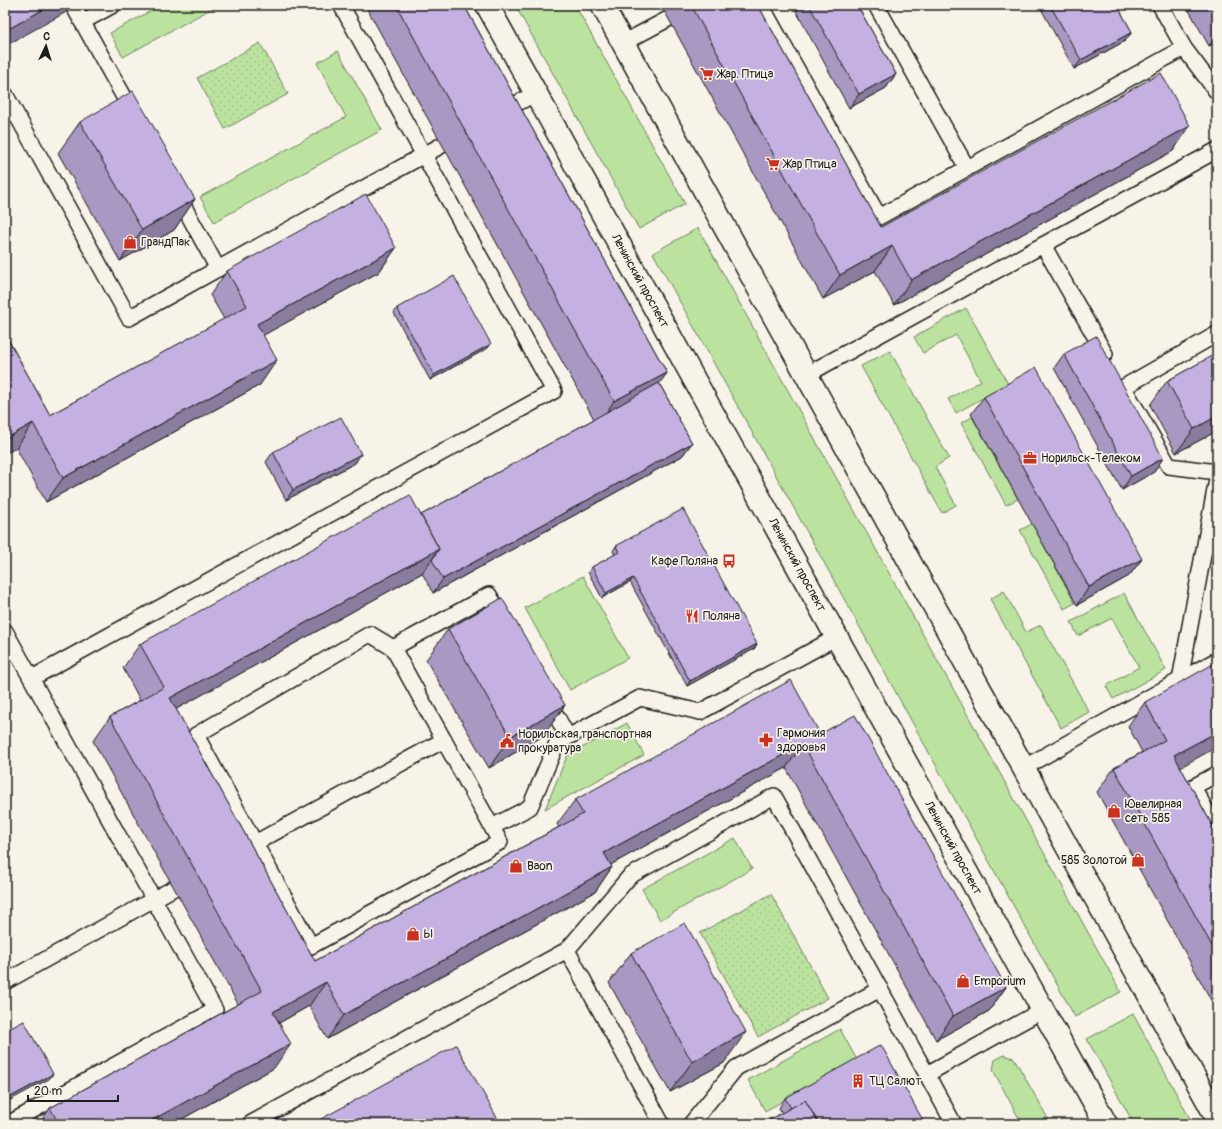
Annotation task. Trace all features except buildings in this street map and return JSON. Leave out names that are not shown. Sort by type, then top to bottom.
[{"type":"main road","name":"Ленинский проспект","points":[[487,5],[1106,1124]]},
{"type":"main road","points":[[602,5],[1023,768],[1211,1093],[1217,1118]]},
{"type":"lane","points":[[82,22],[113,5]]},
{"type":"lane","points":[[32,678],[554,391],[341,5]]},
{"type":"lane","points":[[761,5],[879,217],[1184,48]]},
{"type":"lane","points":[[876,5],[966,168]]},
{"type":"lane","points":[[1160,5],[1184,48],[1217,92]]},
{"type":"lane","points":[[74,7],[139,125]]},
{"type":"lane","points":[[623,43],[668,19]]},
{"type":"lane","points":[[495,116],[536,93]]},
{"type":"lane","points":[[5,94],[129,318],[442,145]]},
{"type":"lane","points":[[806,375],[1217,150]]},
{"type":"lane","points":[[169,180],[218,268]]},
{"type":"lane","points":[[1043,245],[1169,466],[1217,472]]},
{"type":"lane","points":[[1124,387],[1217,334]]},
{"type":"lane","points":[[1180,680],[1217,479]]},
{"type":"lane","points":[[393,648],[490,595],[512,636]]},
{"type":"lane","points":[[5,631],[215,1010],[8,1124]]},
{"type":"lane","points":[[370,634],[393,648],[500,842],[311,946],[196,734],[370,634]]},
{"type":"lane","points":[[492,827],[530,808],[557,743],[640,698],[700,712],[837,637]]},
{"type":"lane","points":[[1023,768],[1217,660]]},
{"type":"lane","points":[[542,690],[568,737]]},
{"type":"lane","points":[[235,855],[444,740]]},
{"type":"lane","points":[[1217,774],[1194,787],[1217,830]]},
{"type":"lane","points":[[250,1124],[566,950],[630,876],[774,796],[954,1124]]},
{"type":"lane","points":[[5,982],[174,888]]},
{"type":"lane","points":[[566,950],[662,1124]]},
{"type":"lane","points":[[691,1124],[736,1068],[880,989]]},
{"type":"lane","points":[[927,1074],[1043,1010]]},
{"type":"green space","points":[[162,5],[218,5],[123,57],[110,33]]},
{"type":"green space","points":[[515,5],[575,5],[685,204],[639,229]]},
{"type":"green space","points":[[260,43],[288,94],[225,129],[197,78]]},
{"type":"green space","points":[[338,51],[382,130],[214,222],[200,197],[346,117],[317,63]]},
{"type":"green space","points":[[698,228],[1121,992],[1075,1017],[653,253]]},
{"type":"green space","points":[[966,308],[1008,384],[956,413],[948,399],[981,381],[956,335],[923,353],[914,337]]},
{"type":"green space","points":[[890,351],[949,458],[935,467],[956,505],[942,513],[861,366]]},
{"type":"green space","points":[[972,417],[1018,499],[1006,505],[961,423]]},
{"type":"green space","points":[[1032,524],[1075,603],[1064,609],[1020,530]]},
{"type":"green space","points":[[583,576],[628,658],[570,690],[525,608]]},
{"type":"green space","points":[[1004,591],[1026,632],[1041,625],[1089,712],[1061,728],[990,599]]},
{"type":"green space","points":[[1124,593],[1166,670],[1113,699],[1106,686],[1139,667],[1112,618],[1078,636],[1071,622]]},
{"type":"green space","points":[[627,723],[644,755],[545,809],[567,756]]},
{"type":"green space","points":[[735,838],[752,869],[660,920],[642,889]]},
{"type":"green space","points":[[771,894],[828,998],[758,1037],[700,933]]},
{"type":"green space","points":[[1133,1014],[1193,1124],[1134,1124],[1087,1039]]},
{"type":"green space","points":[[840,1029],[857,1060],[765,1111],[748,1080]]},
{"type":"green space","points":[[1004,1055],[1014,1058],[1051,1124],[1022,1124],[993,1070],[995,1060]]},
{"type":"place","name":"Жар. Птица","points":[[707,74]]},
{"type":"place","name":"Жар Птица","points":[[773,164]]},
{"type":"place","name":"ГрандПак","points":[[130,242]]},
{"type":"place","name":"Норильск-Телеком","points":[[1030,458]]},
{"type":"place","name":"Кафе Поляна","points":[[729,561]]},
{"type":"place","name":"Поляна","points":[[692,616]]},
{"type":"place","name":"Гармония здоровья","points":[[766,740]]},
{"type":"place","name":"Норильская транспортная прокуратура","points":[[507,741]]},
{"type":"place","name":"Ювелирная сеть 585","points":[[1114,811]]},
{"type":"place","name":"585 Золотой","points":[[1138,860]]},
{"type":"place","name":"Baon","points":[[516,866]]},
{"type":"place","name":"Ы","points":[[413,934]]},
{"type":"place","name":"Emporium","points":[[963,981]]},
{"type":"place","name":"ТЦ Салют","points":[[858,1081]]}]
